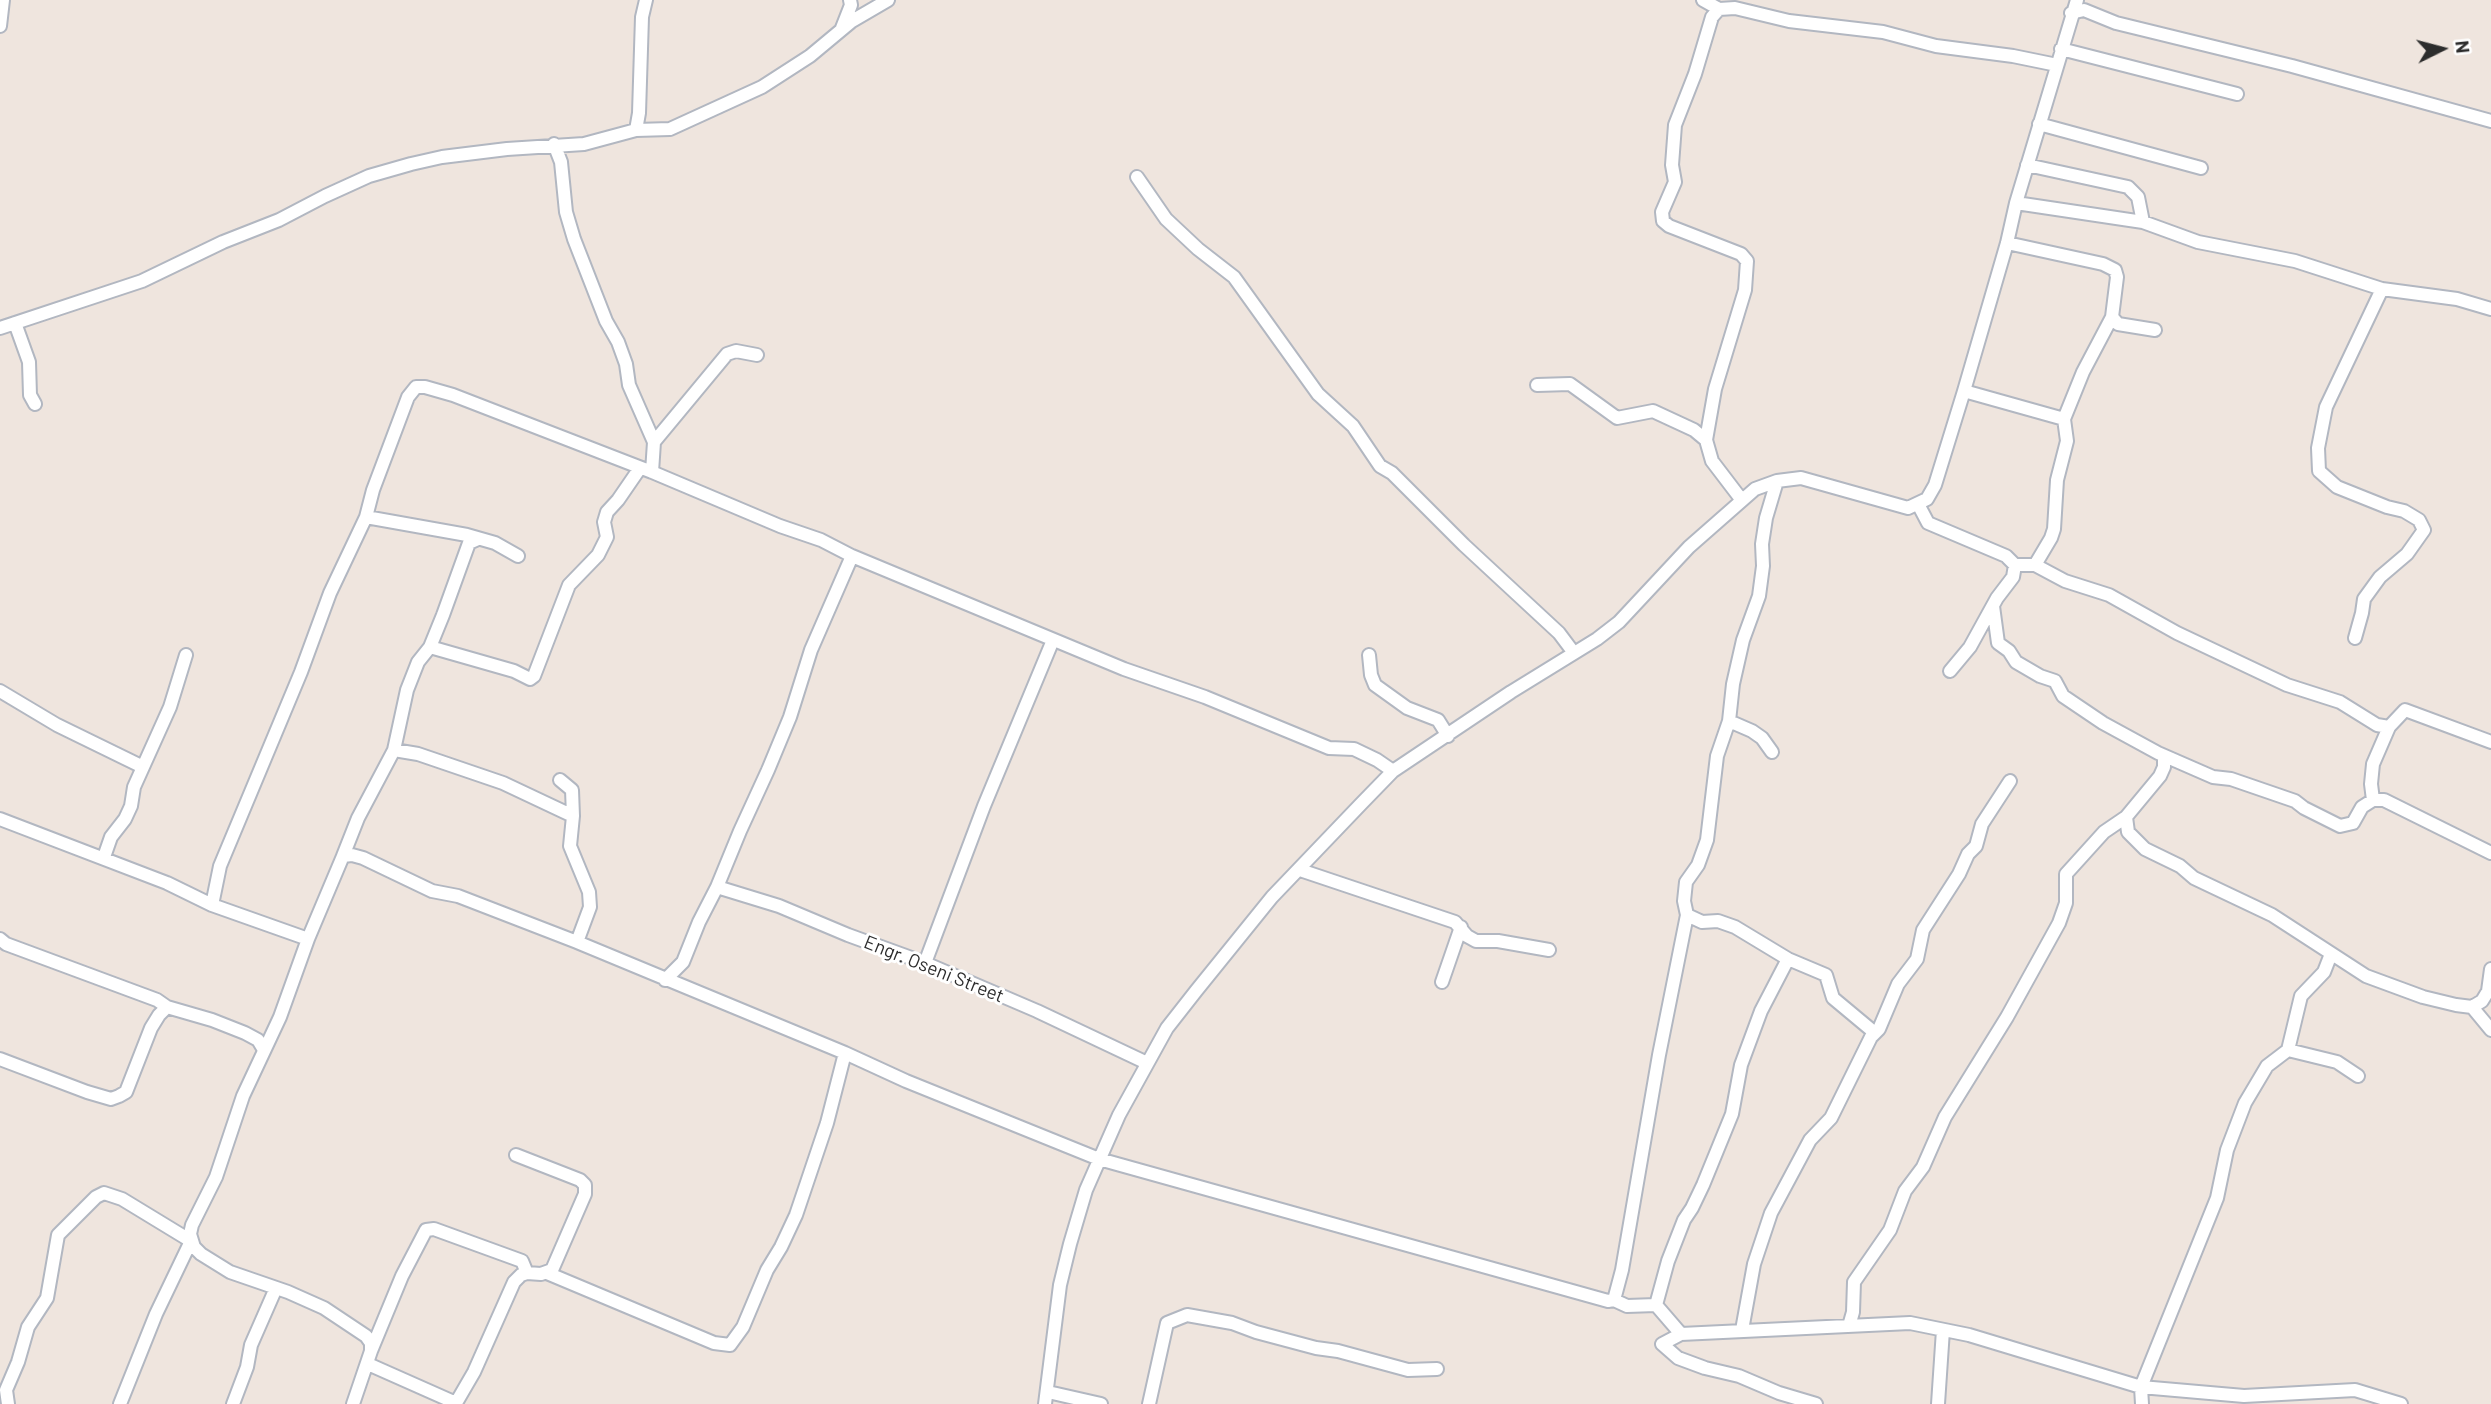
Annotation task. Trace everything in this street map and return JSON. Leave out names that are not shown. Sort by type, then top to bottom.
[{"type":"street","points":[[0,26],[3,0]]},
{"type":"street","points":[[636,130],[642,17],[646,0]]},
{"type":"street","points":[[842,28],[851,5],[850,0]]},
{"type":"street","points":[[0,328],[142,281],[223,242],[279,220],[369,176],[442,157],[554,144],[584,144],[636,130],[670,129],[762,87],[810,56],[842,28],[888,0]]},
{"type":"street","points":[[1703,0],[1719,9],[1735,8],[1789,21],[1882,32],[1936,46],[2057,65]]},
{"type":"street","points":[[1101,1404],[1046,1398],[1060,1285],[1086,1191],[1099,1159],[1119,1115],[1167,1028],[1272,897],[1393,771],[1619,622],[1680,556],[1755,489],[1777,481],[1801,478],[1908,508],[1927,499],[1935,485],[1964,391],[2061,49],[2078,6],[2116,23],[2292,66],[2491,121]]},
{"type":"street","points":[[1719,9],[1712,17],[1695,74],[1675,125],[1672,165],[1675,182],[1662,212],[1663,221],[1669,226],[1741,254],[1747,261],[1745,290],[1714,388],[1706,440],[1712,461],[1741,499]]},
{"type":"street","points":[[2061,49],[2237,94]]},
{"type":"street","points":[[2039,124],[2201,168]]},
{"type":"street","points":[[554,144],[561,162],[566,212],[574,239],[606,321],[618,342],[629,385],[654,442]]},
{"type":"street","points":[[2027,165],[2128,187],[2138,197],[2143,222]]},
{"type":"street","points":[[1137,177],[1166,219],[1234,277],[1318,394],[1353,426],[1380,466],[1392,472],[1464,545],[1559,633],[1574,653]]},
{"type":"street","points":[[2016,203],[2143,222],[2198,243],[2306,264],[2382,289],[2457,299],[2491,309]]},
{"type":"street","points":[[2007,243],[2103,264],[2115,270],[2117,277],[2112,317],[2083,372],[2064,419],[2068,433],[2057,480],[2054,529],[2035,565]]},
{"type":"street","points":[[2355,638],[2364,599],[2380,577],[2407,554],[2424,530],[2419,520],[2404,510],[2386,507],[2337,487],[2319,471],[2318,447],[2326,407],[2382,289]]},
{"type":"street","points":[[2112,317],[2118,324],[2155,330]]},
{"type":"street","points":[[15,323],[29,362],[30,395],[35,404]]},
{"type":"street","points":[[430,647],[514,671],[530,679],[534,676],[569,585],[598,555],[607,537],[604,522],[607,512],[646,470],[654,442],[727,354],[736,351],[757,355]]},
{"type":"street","points":[[1537,385],[1570,384],[1617,418],[1653,411],[1694,430],[1706,440]]},
{"type":"street","points":[[212,905],[220,866],[301,672],[330,593],[366,517],[373,490],[408,397],[416,387],[453,395],[646,470],[780,526],[821,540],[852,556],[1053,640],[1205,697],[1329,748],[1354,749],[1393,771]]},
{"type":"street","points":[[1964,391],[2064,419]]},
{"type":"street","points":[[1614,1300],[1622,1270],[1659,1055],[1687,915],[1684,901],[1686,882],[1698,865],[1707,841],[1717,756],[1729,721],[1733,684],[1743,639],[1759,596],[1766,518],[1777,481]]},
{"type":"street","points":[[1918,504],[1928,523],[2006,556],[2015,565],[2035,565],[2065,581],[2109,595],[2177,633],[2287,685],[2340,702],[2377,725],[2389,727]]},
{"type":"street","points":[[366,517],[495,543],[518,556]]},
{"type":"street","points":[[120,1404],[156,1314],[191,1241],[192,1225],[216,1177],[243,1096],[280,1017],[308,939],[358,818],[394,750],[407,690],[418,662],[430,647],[469,543],[478,539]]},
{"type":"street","points":[[665,979],[682,962],[717,887],[790,717],[811,650],[852,556]]},
{"type":"street","points":[[1950,670],[1970,647],[1993,606],[2014,577],[2015,565]]},
{"type":"street","points":[[1993,606],[1998,643],[2009,651],[2016,662],[2055,681],[2063,696],[2103,723],[2164,756],[2213,777],[2231,779],[2295,802],[2340,826],[2353,823],[2362,807],[2373,800],[2384,800],[2491,853]]},
{"type":"street","points":[[925,963],[984,806],[1053,640]]},
{"type":"street","points":[[104,857],[111,837],[131,806],[134,788],[170,707],[186,654]]},
{"type":"street","points":[[1368,655],[1375,685],[1408,708],[1438,720],[1448,736]]},
{"type":"street","points":[[0,691],[57,725],[143,767]]},
{"type":"street","points":[[2373,800],[2373,764],[2389,727],[2405,710],[2491,742]]},
{"type":"street","points":[[1729,721],[1762,738],[1772,752]]},
{"type":"street","points":[[394,750],[418,754],[503,783],[573,816]]},
{"type":"street","points":[[1849,1326],[1853,1312],[1854,1282],[1890,1230],[1905,1191],[1923,1167],[1945,1117],[2007,1017],[2059,923],[2067,903],[2066,874],[2104,832],[2121,820],[2160,776],[2164,767],[2164,756]]},
{"type":"street","points":[[560,780],[572,790],[570,846],[589,892],[590,907],[577,942]]},
{"type":"street","points":[[1742,1330],[1754,1264],[1771,1213],[1810,1140],[1831,1118],[1898,984],[1917,959],[1923,930],[1959,874],[1968,854],[1976,846],[1982,824],[2010,781]]},
{"type":"street","points":[[0,819],[104,857],[212,905],[308,939]]},
{"type":"street","points":[[2121,820],[2128,832],[2146,849],[2180,866],[2193,878],[2272,915],[2366,976],[2456,1006],[2472,1007],[2482,1001],[2488,991],[2491,969]]},
{"type":"street","points":[[343,856],[363,858],[432,891],[458,896],[577,942],[845,1053],[906,1082],[1099,1159],[1608,1301],[1614,1300],[1627,1306],[1656,1305]]},
{"type":"street","points":[[1300,870],[1455,922],[1467,936],[1476,941],[1549,950]]},
{"type":"street","name":"Engr. Oseni Street","points":[[717,887],[779,906],[925,963],[1037,1011],[1147,1063]]},
{"type":"street","points":[[1687,915],[1702,922],[1718,921],[1735,927],[1788,959],[1826,975],[1833,998],[1875,1033]]},
{"type":"street","points":[[1442,982],[1461,927]]},
{"type":"street","points":[[0,939],[6,944],[157,1000],[167,1007],[245,1033],[258,1040],[264,1049]]},
{"type":"street","points":[[2141,1404],[2141,1387],[2217,1198],[2227,1150],[2245,1103],[2267,1066],[2288,1050],[2301,996],[2324,972],[2331,954]]},
{"type":"street","points":[[1656,1305],[1668,1261],[1684,1220],[1698,1197],[1732,1114],[1741,1065],[1761,1011],[1788,959]]},
{"type":"street","points":[[0,1059],[111,1099],[126,1092],[151,1028],[167,1007]]},
{"type":"street","points":[[2472,1007],[2491,1030]]},
{"type":"street","points":[[2288,1050],[2337,1062],[2358,1076]]},
{"type":"street","points":[[370,1357],[455,1403],[474,1372],[514,1282],[527,1273],[547,1273],[714,1343],[730,1345],[743,1327],[767,1270],[796,1214],[827,1123],[845,1053]]},
{"type":"street","points":[[516,1155],[580,1180],[585,1185],[584,1195],[557,1259],[552,1270],[547,1273]]},
{"type":"street","points":[[8,1404],[6,1390],[18,1362],[27,1327],[47,1298],[58,1235],[96,1197],[104,1194],[122,1199],[191,1241],[201,1254],[230,1272],[276,1288],[343,1319],[371,1343],[370,1357]]},
{"type":"street","points":[[353,1404],[402,1276],[426,1230],[434,1228],[522,1261],[527,1273]]},
{"type":"street","points":[[233,1404],[247,1367],[251,1345],[276,1288]]},
{"type":"street","points":[[1656,1305],[1681,1334]]},
{"type":"street","points":[[1149,1404],[1167,1322],[1186,1315],[1232,1323],[1304,1345],[1338,1351],[1408,1370],[1437,1369]]},
{"type":"street","points":[[1816,1404],[1739,1376],[1678,1358],[1662,1344],[1681,1334],[1910,1323],[1969,1335],[2141,1387],[2244,1396],[2355,1390],[2402,1404]]},
{"type":"street","points":[[1938,1404],[1943,1330]]}]
